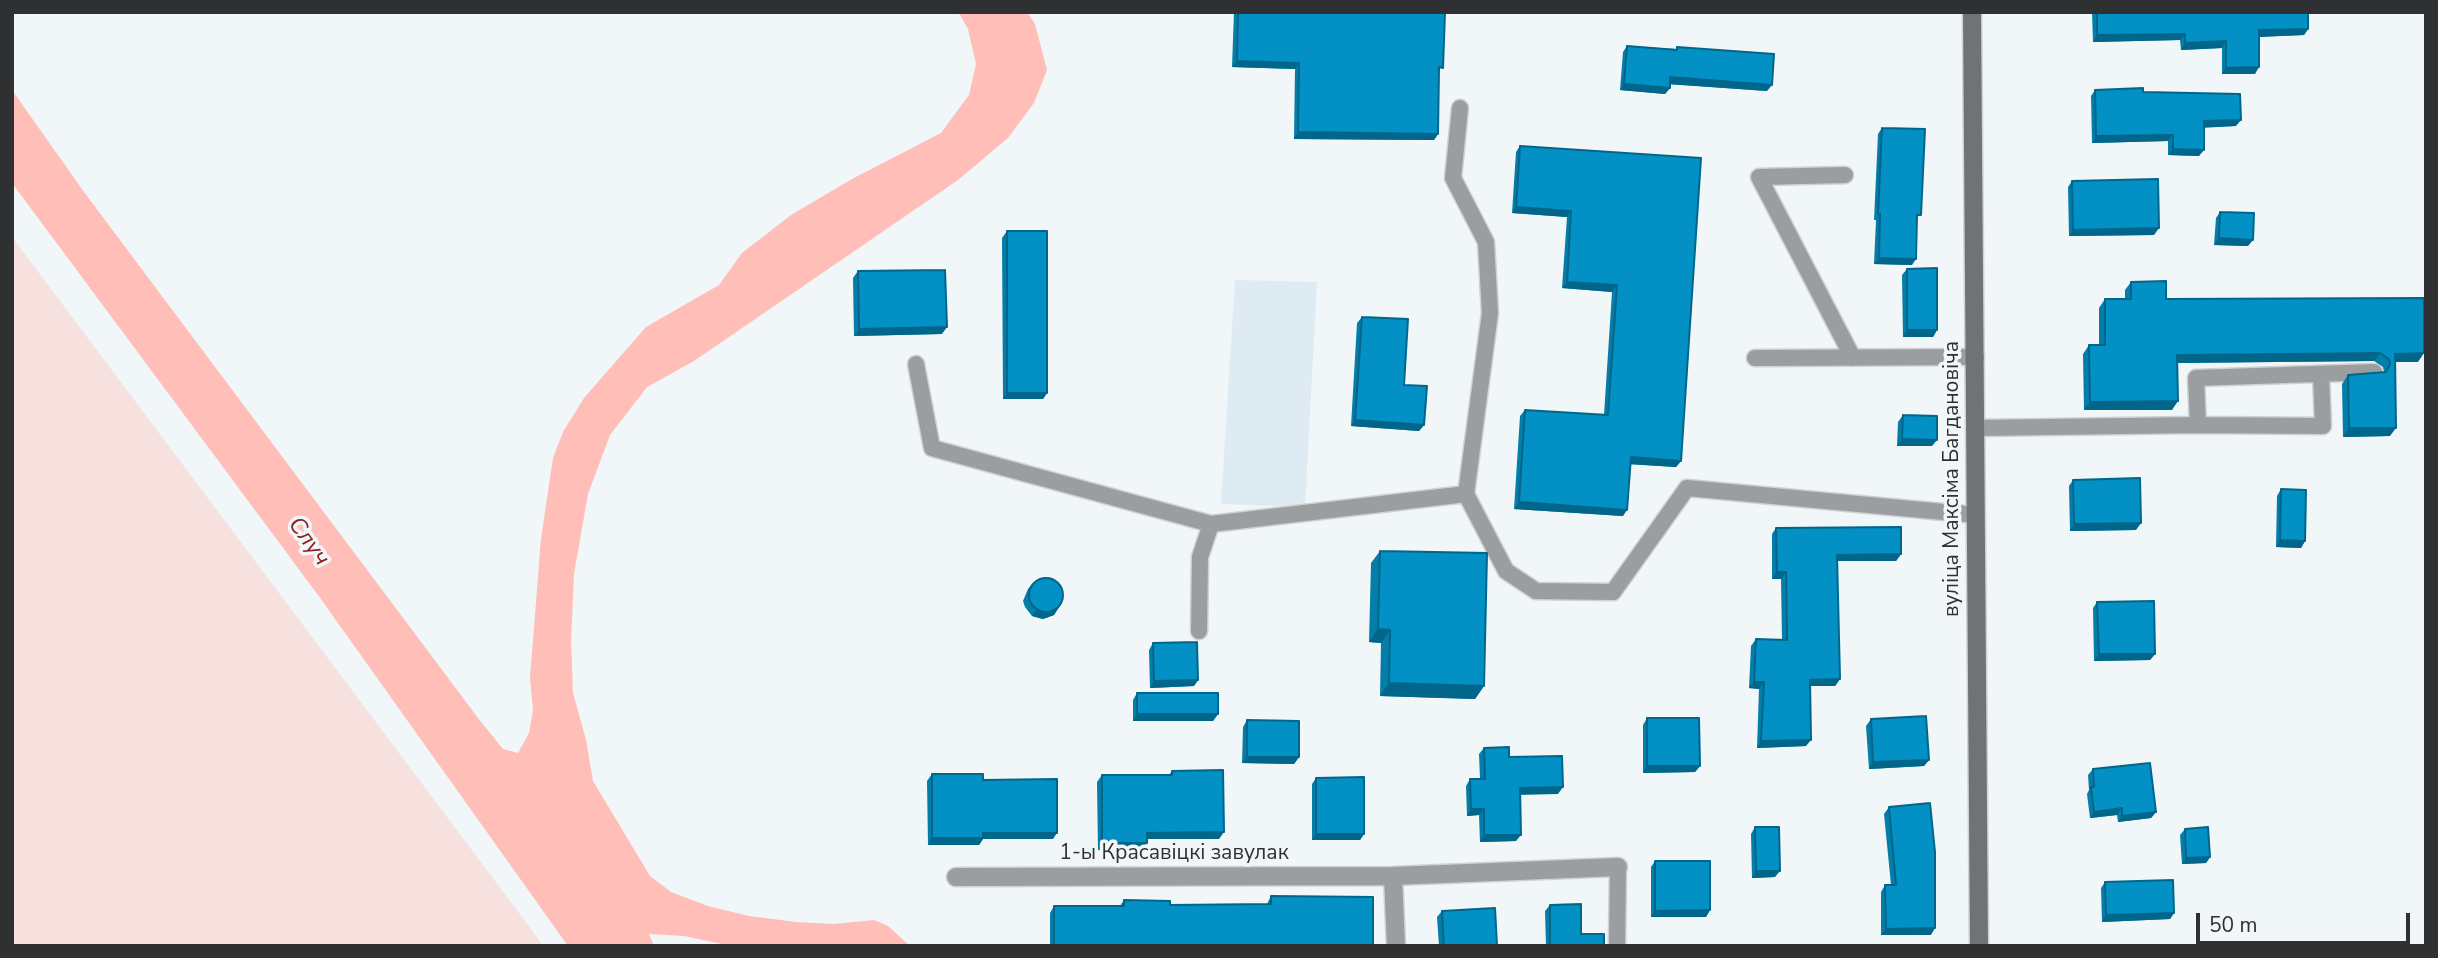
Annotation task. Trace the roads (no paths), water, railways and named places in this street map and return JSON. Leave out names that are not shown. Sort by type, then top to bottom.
[{"type":"main road","name":"вуліца Максіма Багдановіча","points":[[1972,12],[1979,946]]},
{"type":"street","name":"1-ы Красавіцкі завулак","points":[[956,877],[1393,876],[1618,867]]},
{"type":"street","points":[[1393,876],[1396,946]]},
{"type":"lane","points":[[1460,108],[1453,178],[1486,242],[1490,313],[1466,494],[1506,571],[1536,591],[1613,592],[1687,488],[1976,514]]},
{"type":"lane","points":[[1845,175],[1759,177],[1853,358]]},
{"type":"lane","points":[[1755,358],[1976,357]]},
{"type":"lane","points":[[916,364],[932,448],[1211,524],[1466,494]]},
{"type":"lane","points":[[2197,425],[2196,378],[2374,372]]},
{"type":"lane","points":[[1976,428],[2323,426],[2321,374]]},
{"type":"lane","points":[[1199,631],[1200,557],[1211,524]]},
{"type":"lane","points":[[1617,946],[1618,867]]},
{"type":"water","name":"Случ","points":[[958,12],[1027,12],[1035,24],[1047,70],[1034,103],[1008,138],[958,180],[694,361],[647,387],[610,435],[588,494],[574,574],[571,641],[573,693],[586,740],[593,781],[650,876],[671,892],[708,906],[749,916],[834,924],[874,920],[888,926],[910,946],[731,946],[684,936],[649,934],[654,946],[568,946],[318,595],[12,183],[12,90],[84,192],[478,718],[503,749],[518,753],[529,733],[533,710],[530,678],[541,539],[553,458],[563,432],[584,398],[646,327],[719,285],[742,253],[791,215],[852,179],[941,133],[969,95],[976,64],[968,29]]}]
